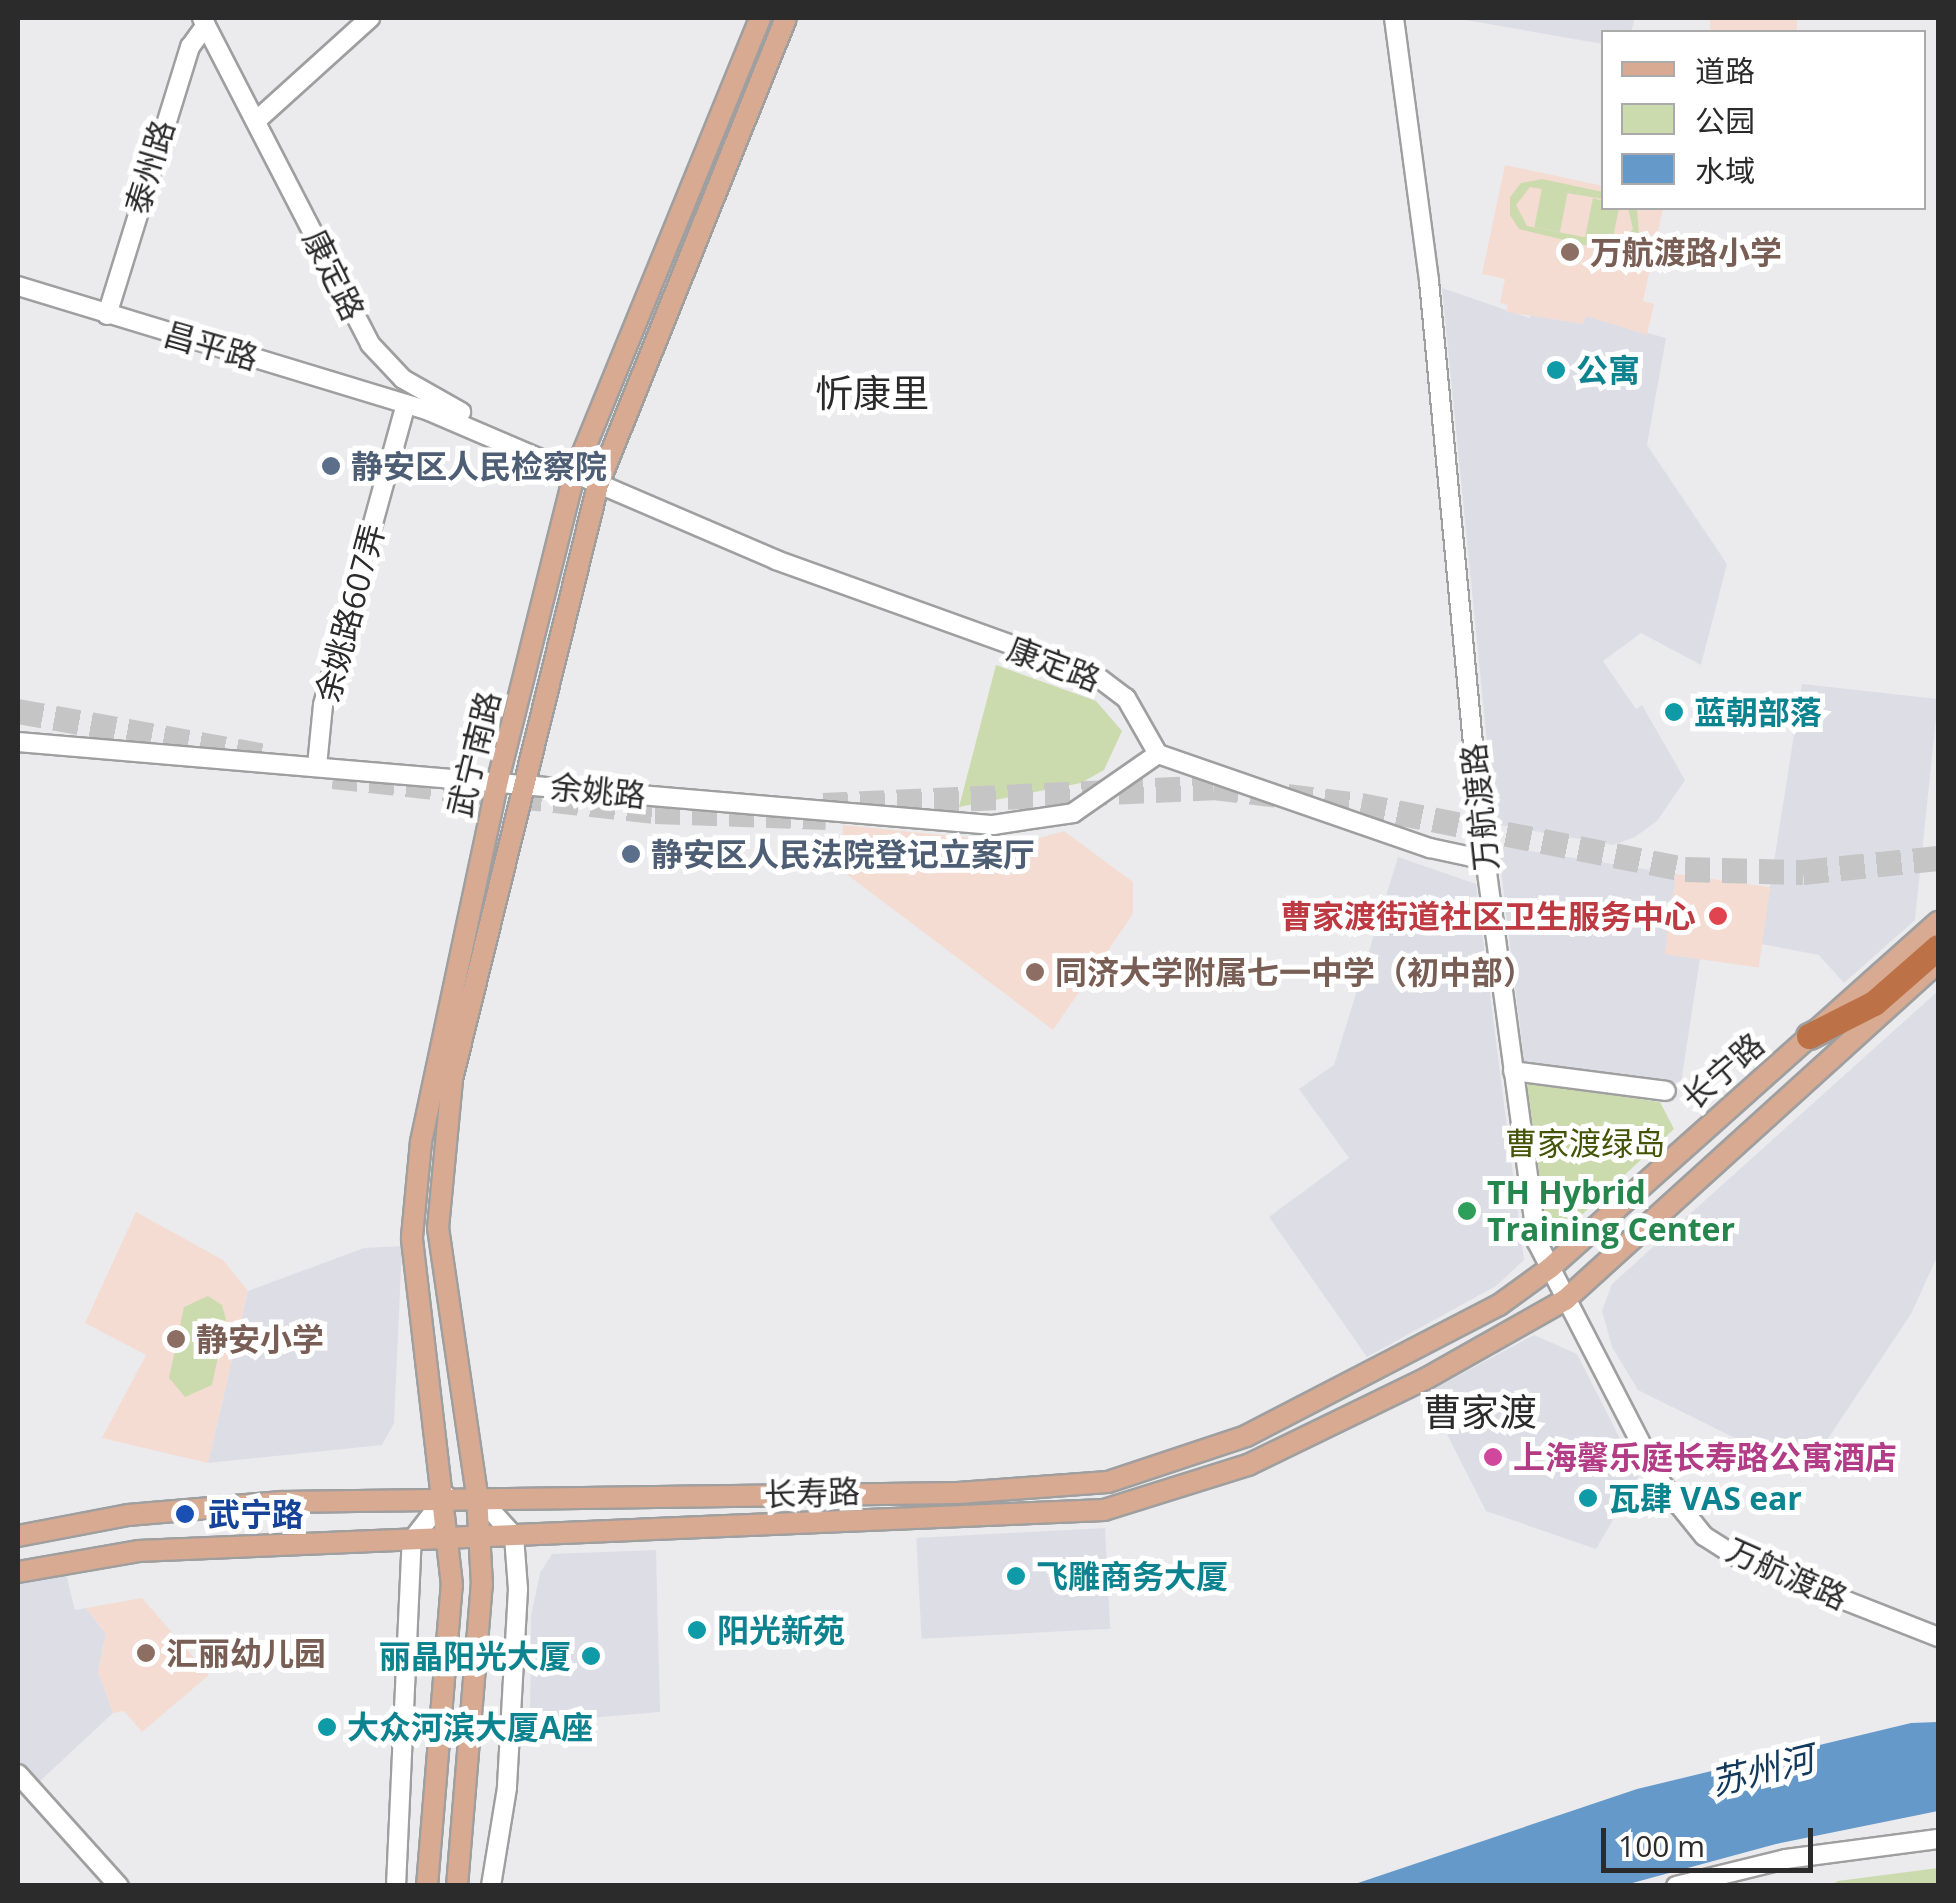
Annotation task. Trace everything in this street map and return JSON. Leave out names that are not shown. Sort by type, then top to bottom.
[{"type":"highway","points":[[1809,1036],[1874,1003],[1938,947]]},
{"type":"main road","name":"武宁南路","points":[[451,1537],[412,1237],[442,1031],[498,780],[574,474],[760,18]]},
{"type":"main road","name":"武宁南路","points":[[477,1496],[438,1228],[440,1152],[452,1080],[598,485],[786,18]]},
{"type":"main road","name":"长宁路","points":[[1550,1268],[1938,922]]},
{"type":"main road","name":"长宁路","points":[[1565,1300],[1938,962]]},
{"type":"main road","name":"长寿路","points":[[18,1536],[128,1516],[446,1496],[958,1494],[1108,1482],[1246,1436],[1499,1305],[1550,1268]]},
{"type":"main road","name":"长寿路","points":[[18,1572],[138,1550],[1104,1510],[1248,1465],[1427,1378],[1565,1300]]},
{"type":"main road","points":[[457,1886],[482,1585],[477,1496]]},
{"type":"main road","points":[[427,1886],[451,1537]]},
{"type":"street","points":[[256,120],[370,18]]},
{"type":"street","name":"万航渡路","points":[[1394,18],[1429,281],[1486,860],[1534,1228],[1565,1300],[1662,1484],[1704,1536],[1742,1560],[1938,1637]]},
{"type":"street","name":"康定路","points":[[204,21],[355,321],[384,360],[443,404],[574,474]]},
{"type":"street","name":"泰州路","points":[[107,316],[190,47],[204,21]]},
{"type":"street","name":"昌平路","points":[[18,286],[406,404]]},
{"type":"street","name":"康定路","points":[[406,404],[776,560],[1096,676],[1126,698],[1158,754]]},
{"type":"street","name":"余姚路607弄","points":[[317,766],[324,706],[406,404]]},
{"type":"street","name":"余姚路","points":[[18,742],[1035,824],[1107,795],[1158,754]]},
{"type":"street","points":[[1158,754],[1430,848],[1486,860]]},
{"type":"street","points":[[1512,1071],[1666,1091]]},
{"type":"street","points":[[396,1886],[412,1540],[446,1496]]},
{"type":"street","points":[[477,1496],[514,1536],[513,1703],[491,1886]]},
{"type":"street","points":[[18,1774],[119,1886]]},
{"type":"street","points":[[1676,1886],[1786,1859],[1938,1839]]},
{"type":"shaded area","points":[[1454,18],[1635,18],[1632,30],[1601,30],[1601,44]]},
{"type":"shaded area","points":[[1710,18],[1797,18],[1797,30],[1710,30]]},
{"type":"shaded area","name":"万航渡路小学","points":[[1505,165],[1601,186],[1601,210],[1663,210],[1643,301],[1654,304],[1647,335],[1586,316],[1583,324],[1506,312],[1508,305],[1500,303],[1505,279],[1482,274]]},
{"type":"shaded area","points":[[1442,288],[1530,318],[1531,311],[1583,324],[1585,316],[1666,338],[1647,445],[1727,564],[1701,665],[1641,633],[1603,661],[1636,709],[1642,705],[1685,780],[1657,821],[1635,837],[1613,845],[1495,824]]},
{"type":"shaded area","points":[[1802,684],[1938,699],[1915,920],[1844,983],[1819,955],[1761,944]]},
{"type":"shaded area","name":"同济大学附属七一中学（初中部）","points":[[843,825],[1021,843],[1064,831],[1133,882],[1133,914],[1053,1030],[841,870]]},
{"type":"shaded area","points":[[1498,846],[1676,874],[1666,953],[1700,959],[1681,1083],[1524,1061]]},
{"type":"shaded area","points":[[1398,857],[1476,884],[1524,1260],[1496,1286],[1367,1357],[1269,1217],[1349,1158],[1299,1089],[1334,1065]]},
{"type":"shaded area","name":"曹家渡街道社区卫生服务中心","points":[[1676,874],[1770,887],[1759,967],[1665,954]]},
{"type":"shaded area","points":[[1938,991],[1938,1255],[1911,1314],[1805,1473],[1638,1390],[1612,1347],[1602,1311],[1612,1284]]},
{"type":"shaded area","name":"静安小学","points":[[136,1212],[223,1260],[248,1291],[208,1463],[102,1438],[146,1355],[85,1323]]},
{"type":"shaded area","points":[[402,1246],[394,1423],[382,1445],[208,1463],[248,1291],[364,1248]]},
{"type":"shaded area","points":[[1534,1335],[1577,1354],[1639,1476],[1596,1549],[1486,1511],[1426,1393]]},
{"type":"shaded area","points":[[1105,1528],[1110,1629],[922,1639],[916,1538]]},
{"type":"shaded area","points":[[656,1550],[660,1712],[530,1723],[531,1616],[540,1573],[552,1554]]},
{"type":"shaded area","points":[[65,1570],[75,1610],[86,1608],[106,1634],[98,1671],[113,1713],[39,1782],[18,1759],[18,1584]]},
{"type":"shaded area","name":"汇丽幼儿园","points":[[142,1598],[209,1675],[142,1732],[124,1711],[113,1713],[98,1671],[106,1634],[86,1608]]},
{"type":"green space","points":[[1542,179],[1601,192],[1601,199],[1530,187],[1516,205],[1527,226],[1620,244],[1633,229],[1628,210],[1637,210],[1639,236],[1613,252],[1519,229],[1510,215],[1510,197],[1521,183]]},
{"type":"green space","points":[[1542,188],[1568,193],[1560,232],[1534,227]]},
{"type":"green space","points":[[1593,198],[1601,200],[1601,210],[1619,210],[1612,243],[1585,237]]},
{"type":"green space","points":[[996,665],[1096,701],[1122,731],[1104,770],[1081,783],[959,807]]},
{"type":"green space","name":"曹家渡绿岛","points":[[1527,1083],[1660,1102],[1674,1129],[1572,1224],[1545,1217]]},
{"type":"green space","points":[[208,1296],[222,1305],[226,1319],[212,1385],[185,1397],[169,1378],[184,1307]]},
{"type":"green space","points":[[1938,1868],[1938,1885],[1831,1885],[1838,1881]]},
{"type":"water","name":"苏州河","points":[[1938,1722],[1938,1811],[1776,1844],[1625,1885],[1352,1885],[1637,1789],[1911,1723]]},
{"type":"tunnel","points":[[18,711],[270,757]]},
{"type":"tunnel","points":[[333,776],[655,811],[826,817]]},
{"type":"tunnel","points":[[823,805],[1214,787],[1361,805],[1685,869],[1803,872],[1938,858]]},
{"type":"place","name":"万航渡路小学","points":[[1570,252]]},
{"type":"place","name":"公寓","points":[[1556,370]]},
{"type":"place","name":"静安区人民检察院","points":[[331,466]]},
{"type":"place","name":"蓝朝部落","points":[[1674,712]]},
{"type":"place","name":"静安区人民法院登记立案厅","points":[[631,854]]},
{"type":"place","name":"曹家渡街道社区卫生服务中心","points":[[1718,916]]},
{"type":"place","name":"同济大学附属七一中学（初中部）","points":[[1035,972]]},
{"type":"place","name":"TH Hybrid Training Center","points":[[1467,1211]]},
{"type":"place","name":"静安小学","points":[[176,1339]]},
{"type":"place","name":"上海馨乐庭长寿路公寓酒店","points":[[1493,1457]]},
{"type":"place","name":"瓦肆 VAS ear","points":[[1588,1498]]},
{"type":"place","name":"武宁路","points":[[185,1514]]},
{"type":"place","name":"飞雕商务大厦","points":[[1016,1576]]},
{"type":"place","name":"阳光新苑","points":[[697,1630]]},
{"type":"place","name":"汇丽幼儿园","points":[[146,1653]]},
{"type":"place","name":"丽晶阳光大厦","points":[[591,1656]]},
{"type":"place","name":"大众河滨大厦A座","points":[[327,1727]]},
{"type":"district","name":"忻康里","points":[[872,393]]},
{"type":"district","name":"曹家渡","points":[[1480,1412]]}]
